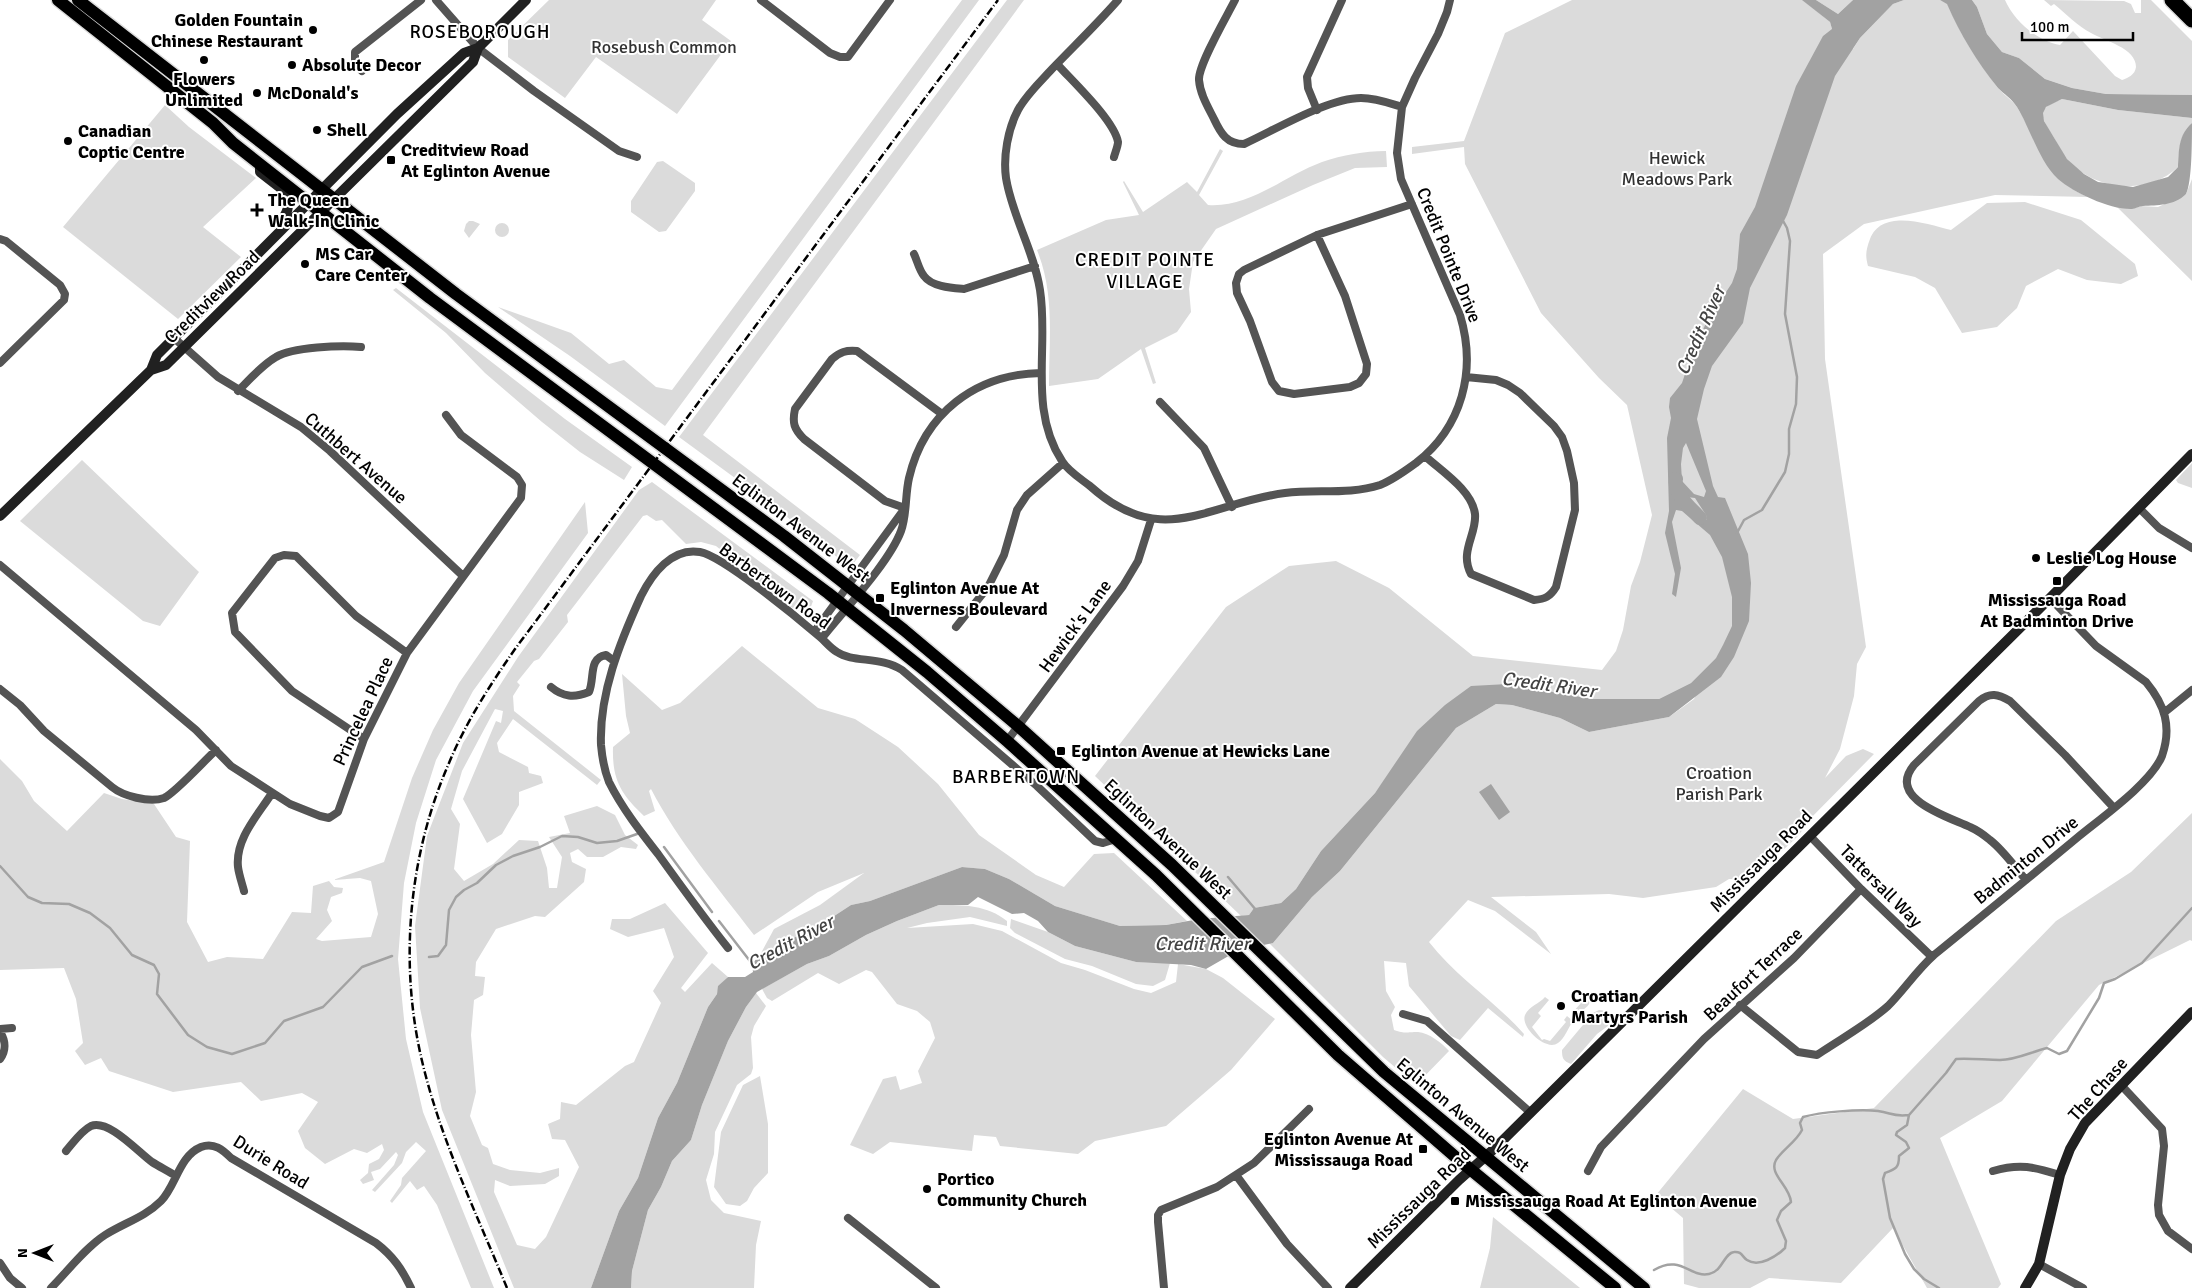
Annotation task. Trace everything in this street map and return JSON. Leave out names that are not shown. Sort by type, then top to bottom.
[{"type":"highway","points":[[2172,0],[2192,20]]},
{"type":"main road","name":"Eglinton Avenue West","points":[[58,0],[213,123],[233,143],[321,213],[476,332],[842,604],[1007,741],[1116,839],[1270,986],[1338,1055],[1471,1169],[1616,1288]]},
{"type":"main road","name":"Eglinton Avenue West","points":[[78,0],[456,294],[853,590],[1018,726],[1172,865],[1384,1072],[1644,1288]]},
{"type":"main road","name":"Creditview Road","points":[[151,370],[166,365],[321,213],[473,62],[478,48],[526,0]]},
{"type":"main road","name":"Creditview Road","points":[[0,516],[151,370],[157,355],[416,96],[464,53],[478,48]]},
{"type":"main road","points":[[254,256],[259,243],[283,218],[288,208],[287,193],[260,172],[260,164]]},
{"type":"main road","name":"Mississauga Road","points":[[1350,1288],[1531,1113],[2050,598],[2192,454]]},
{"type":"main road","name":"The Chase","points":[[2025,1288],[2039,1264],[2060,1175],[2070,1149],[2085,1123],[2192,1012]]},
{"type":"street","points":[[362,71],[355,63],[356,52],[422,0]]},
{"type":"street","points":[[436,0],[478,48],[534,92],[619,151],[638,157]]},
{"type":"street","points":[[765,1],[830,53],[840,57],[848,57],[890,0]]},
{"type":"street","name":"Credit Pointe Drive","points":[[1118,0],[1031,92],[1018,110],[1006,153],[1006,176],[1010,194],[1035,266],[1043,313],[1041,373],[1043,407],[1047,423],[1063,463],[1101,497],[1151,520],[1200,516],[1285,493],[1342,492],[1381,484],[1403,472],[1425,456],[1440,441],[1452,423],[1461,401],[1466,377],[1466,346],[1460,315],[1401,179],[1397,153],[1402,107],[1438,34],[1450,0]]},
{"type":"street","points":[[1235,0],[1199,72],[1201,91],[1219,131],[1227,140],[1235,144],[1244,144],[1316,110],[1346,100],[1361,98],[1378,99],[1402,107]]},
{"type":"street","points":[[1316,110],[1308,88],[1307,77],[1342,0]]},
{"type":"street","points":[[1057,64],[1090,99],[1110,126],[1118,143],[1114,158]]},
{"type":"street","points":[[1317,235],[1345,296],[1367,364],[1366,374],[1359,383],[1350,387],[1294,394],[1279,392],[1272,382],[1250,321],[1237,293],[1236,283],[1239,274],[1317,235],[1412,204]]},
{"type":"street","points":[[0,239],[6,241],[60,285],[64,294],[64,300],[0,363]]},
{"type":"street","points":[[914,254],[924,277],[939,285],[952,288],[964,288],[1035,266]]},
{"type":"street","name":"Cuthbert Avenue","points":[[174,338],[218,377],[238,391],[301,427],[330,451],[463,576]]},
{"type":"street","points":[[238,391],[269,361],[285,352],[342,346],[361,347]]},
{"type":"street","points":[[905,508],[885,501],[804,439],[795,430],[793,418],[795,410],[832,359],[840,352],[848,350],[857,352],[942,414]]},
{"type":"street","points":[[814,632],[842,604],[893,545],[901,531],[909,478],[916,459],[926,437],[942,414],[957,400],[976,388],[1018,375],[1041,373]]},
{"type":"street","points":[[1425,456],[1465,492],[1471,502],[1475,514],[1466,566],[1471,574],[1534,600],[1545,599],[1550,596],[1556,587],[1575,510],[1574,483],[1562,437],[1554,426],[1520,393],[1508,385],[1496,380],[1466,377]]},
{"type":"street","points":[[1160,402],[1204,448],[1232,506]]},
{"type":"street","name":"Princelea Place","points":[[0,565],[196,730],[232,766],[290,804],[329,818],[334,816],[342,803],[350,774],[364,739],[407,653],[521,498],[522,485],[517,477],[461,435],[446,415]]},
{"type":"street","points":[[956,627],[988,587],[1004,555],[1022,503],[1027,496],[1063,463]]},
{"type":"street","points":[[822,638],[905,508]]},
{"type":"street","points":[[2139,508],[2159,528],[2192,548]]},
{"type":"street","name":"Hewick's Lane","points":[[1007,741],[1123,586],[1138,561],[1151,520]]},
{"type":"street","name":"Barbertown Road","points":[[728,948],[628,814],[608,780],[601,746],[603,712],[614,661],[645,588],[667,561],[679,553],[701,552],[719,559],[822,638],[839,654],[884,662],[902,670],[1037,786],[1096,842],[1103,843],[1116,839]]},
{"type":"street","points":[[364,739],[292,691],[235,632],[232,613],[275,558],[284,555],[296,556],[356,616],[407,653]]},
{"type":"street","points":[[2050,598],[2096,646],[2146,682],[2165,712],[2192,690]]},
{"type":"street","points":[[551,687],[558,693],[570,697],[588,692],[592,684],[593,663],[596,659],[606,655],[614,661]]},
{"type":"street","points":[[0,689],[20,705],[44,731],[123,794],[147,799],[164,798],[216,750]]},
{"type":"street","points":[[2026,880],[1992,841],[1972,828],[1936,813],[1921,803],[1909,791],[1907,786],[1908,772],[1978,701],[1986,695],[1993,694],[2000,695],[2010,701],[2065,755],[2114,808]]},
{"type":"street","name":"Badminton Drive","points":[[1740,1005],[1798,1052],[1817,1054],[1886,1008],[1932,958],[2114,808],[2146,779],[2161,756],[2166,739],[2165,712]]},
{"type":"street","points":[[244,891],[238,867],[240,848],[246,833],[272,793]]},
{"type":"street","name":"Tattersall Way","points":[[1810,836],[1932,958]]},
{"type":"street","name":"Beaufort Terrace","points":[[1588,1171],[1601,1147],[1704,1039],[1794,958],[1861,889]]},
{"type":"street","points":[[1403,1014],[1427,1021],[1531,1113]]},
{"type":"street","points":[[0,1060],[4,1054],[4,1039],[0,1030],[12,1028]]},
{"type":"street","points":[[2121,1085],[2162,1129],[2164,1146],[2158,1215],[2168,1232],[2192,1249]]},
{"type":"street","points":[[1164,1288],[1158,1215],[1161,1210],[1217,1186],[1254,1163],[1309,1109]]},
{"type":"street","points":[[66,1151],[83,1132],[92,1126],[102,1125],[111,1129],[152,1162],[176,1176]]},
{"type":"street","name":"Durie Road","points":[[51,1288],[104,1235],[152,1209],[162,1200],[192,1154],[201,1147],[211,1145],[221,1149],[231,1158],[376,1243],[399,1264],[411,1288]]},
{"type":"street","points":[[1993,1171],[2010,1166],[2033,1166],[2060,1175]]},
{"type":"street","points":[[1236,1175],[1288,1244],[1328,1288]]},
{"type":"street","points":[[848,1218],[936,1288]]},
{"type":"street","points":[[0,1263],[10,1278],[22,1288]]},
{"type":"street","points":[[2039,1264],[2083,1288]]},
{"type":"green space","name":"Rosebush Common","points":[[549,0],[716,0],[702,20],[731,41],[677,114],[596,57],[565,98],[508,57],[508,40]]},
{"type":"green space","points":[[962,0],[979,0],[665,426],[570,356],[498,307],[571,333],[609,364],[624,360],[656,387],[672,390]]},
{"type":"green space","points":[[1007,0],[1024,0],[703,435],[860,555],[853,564],[848,566],[776,508],[679,437]]},
{"type":"green space","name":"Hewick Meadows Park","points":[[1572,0],[1803,0],[1830,22],[1832,29],[1853,49],[1860,38],[1893,4],[1904,0],[1940,0],[1947,3],[1964,37],[1998,88],[2017,107],[2044,159],[2052,170],[2073,189],[2088,197],[1995,195],[1864,224],[1823,254],[1825,359],[1866,647],[1857,664],[1854,696],[1840,749],[1825,778],[1846,756],[1863,749],[1874,754],[1803,826],[1804,828],[1797,837],[1765,867],[1750,866],[1747,870],[1752,879],[1729,879],[1716,887],[1643,898],[1609,894],[1491,897],[1536,932],[1551,954],[1495,911],[1468,900],[1429,942],[1451,966],[1524,1034],[1523,1037],[1488,1008],[1460,1040],[1451,1036],[1409,986],[1406,963],[1384,961],[1386,991],[1395,1007],[1391,1015],[1394,1030],[1426,1034],[1449,1051],[1416,1085],[1383,1057],[1269,943],[1273,943],[1312,897],[1340,871],[1456,728],[1496,704],[1512,705],[1560,718],[1589,732],[1669,717],[1694,699],[1723,645],[1716,658],[1691,683],[1659,699],[1593,699],[1508,684],[1389,774],[1375,793],[1321,851],[1296,889],[1281,903],[1254,908],[1249,915],[1241,916],[1095,776],[1226,607],[1289,566],[1336,561],[1389,588],[1473,656],[1602,670],[1616,651],[1623,630],[1631,586],[1640,562],[1652,515],[1627,405],[1599,378],[1541,313],[1465,164],[1464,147],[1412,154],[1412,147],[1464,141],[1505,33]]},
{"type":"green space","points":[[1816,0],[1853,0],[1838,14]]},
{"type":"green space","points":[[1972,0],[2005,0],[2014,15],[2027,29],[2051,43],[2060,45],[2073,31],[2115,76],[2122,80],[2131,76],[2135,70],[2135,60],[2131,55],[2119,46],[2086,30],[2054,4],[2051,6],[2044,0],[2124,1],[2131,4],[2135,13],[2141,13],[2141,0],[2151,0],[2192,41],[2192,95],[2106,94],[2072,88],[2045,79],[2019,58],[2002,52],[1987,34],[1977,7]]},
{"type":"green space","points":[[2062,99],[2118,110],[2192,118],[2192,123],[2184,132],[2182,138],[2178,167],[2166,176],[2137,186],[2121,186],[2106,183],[2078,170],[2067,159],[2044,121],[2043,112],[2046,107]]},
{"type":"green space","points":[[165,105],[189,127],[256,178],[203,227],[241,257],[178,319],[63,227]]},
{"type":"green space","points":[[1220,149],[1223,151],[1199,195],[1208,205],[1238,202],[1308,168],[1346,155],[1386,151],[1387,167],[1355,168],[1216,229],[1193,262],[1189,289],[1191,312],[1177,332],[1145,348],[1156,383],[1153,384],[1141,349],[1098,379],[1049,386],[1049,300],[1043,267],[1037,250],[1106,220],[1139,215],[1124,181],[1143,212],[1187,182],[1197,192]]},
{"type":"green space","points":[[663,161],[695,183],[695,191],[666,231],[659,232],[631,212],[631,201],[657,162]]},
{"type":"green space","points":[[2192,179],[2192,281],[2117,207],[2131,209],[2141,206],[2158,207],[2186,194]]},
{"type":"green space","points":[[2025,202],[2081,220],[2135,264],[2138,276],[2121,284],[2087,280],[2058,269],[2026,286],[2017,308],[1997,327],[1962,333],[1935,288],[1915,277],[1868,266],[1866,252],[1870,239],[1876,229],[1884,224],[1895,221],[1918,222],[1951,230],[1987,203]]},
{"type":"green space","points":[[469,221],[480,224],[469,238],[464,231]]},
{"type":"green space","points":[[502,223],[507,225],[509,230],[507,235],[502,237],[497,235],[495,230],[497,225]]},
{"type":"green space","points":[[396,288],[565,419],[632,467],[624,480],[580,452],[542,422],[485,373],[446,333],[393,290]]},
{"type":"green space","points":[[82,460],[199,572],[160,626],[143,621],[20,521]]},
{"type":"green space","points":[[2192,463],[2192,488],[2178,483],[2176,480]]},
{"type":"green space","points":[[652,482],[813,601],[808,615],[791,607],[716,546],[701,542],[686,544],[662,520],[656,521],[647,515],[643,516],[567,615],[568,622],[539,659],[534,661],[517,682],[520,685],[513,696],[514,711],[601,780],[597,785],[513,719],[497,743],[499,752],[528,767],[529,773],[541,776],[543,783],[519,792],[519,805],[502,834],[487,843],[463,799],[496,721],[501,723],[503,711],[495,709],[462,771],[451,809],[460,824],[454,869],[464,881],[493,864],[519,840],[538,841],[547,868],[549,888],[557,888],[562,857],[549,837],[570,833],[564,816],[597,806],[615,815],[625,835],[638,845],[636,849],[621,847],[603,857],[587,857],[578,849],[570,853],[572,862],[586,869],[584,882],[545,917],[535,916],[496,929],[476,962],[475,976],[485,977],[483,995],[474,1000],[471,1035],[476,1092],[470,1116],[482,1145],[488,1148],[493,1164],[510,1170],[540,1173],[559,1168],[559,1176],[545,1184],[510,1186],[495,1180],[494,1192],[517,1245],[535,1249],[546,1237],[579,1167],[565,1140],[552,1139],[548,1124],[560,1119],[561,1102],[576,1105],[625,1066],[634,1062],[661,1003],[653,991],[674,957],[664,928],[628,937],[610,929],[612,919],[630,919],[665,903],[708,953],[681,988],[685,992],[712,963],[728,977],[719,986],[717,994],[708,1007],[677,1083],[658,1118],[638,1178],[619,1211],[591,1288],[514,1288],[442,1110],[420,1008],[415,926],[427,836],[463,743],[518,657],[639,490]]},
{"type":"green space","points":[[585,502],[588,533],[473,691],[436,760],[416,823],[404,883],[398,959],[406,1039],[423,1112],[494,1288],[471,1288],[437,1205],[424,1186],[417,1190],[410,1181],[392,1203],[390,1201],[401,1185],[402,1178],[426,1151],[416,1142],[406,1152],[402,1163],[375,1192],[372,1190],[394,1165],[398,1155],[396,1152],[380,1169],[371,1172],[374,1180],[363,1184],[360,1180],[368,1173],[369,1164],[379,1159],[384,1150],[382,1144],[367,1153],[354,1149],[325,1164],[305,1148],[298,1131],[318,1102],[302,1093],[261,1101],[241,1082],[173,1092],[109,1071],[101,1058],[85,1065],[75,1051],[83,1043],[76,999],[64,968],[0,970],[0,759],[22,781],[34,801],[67,831],[104,793],[122,799],[154,804],[176,837],[190,841],[187,922],[208,962],[227,957],[263,959],[292,912],[311,913],[313,886],[329,881],[334,887],[343,888],[342,893],[331,897],[327,910],[332,921],[316,939],[322,941],[371,937],[378,914],[371,881],[360,878],[333,880],[384,862],[412,778],[433,730],[459,683]]},
{"type":"green space","points":[[742,646],[818,708],[855,719],[898,747],[938,784],[979,835],[1036,875],[1064,887],[1094,854],[1114,853],[1187,921],[1166,925],[1120,926],[1055,906],[1009,879],[985,869],[962,867],[870,901],[851,905],[825,922],[760,955],[774,929],[820,905],[864,873],[818,892],[754,935],[686,846],[651,789],[649,791],[655,811],[644,816],[629,801],[616,778],[613,759],[613,747],[630,733],[626,716],[622,674],[662,710],[680,703]]},
{"type":"green space","points":[[2192,813],[2192,941],[2190,940],[2099,985],[2002,1101],[1940,1138],[2001,1284],[1998,1288],[1927,1288],[1893,1228],[1841,1283],[1769,1278],[1750,1288],[1699,1288],[1684,1284],[1683,1218],[1656,1195],[1743,1089],[1793,1119],[1874,1108],[2056,921],[2131,872]]},
{"type":"green space","points":[[939,905],[983,909],[1007,921],[1007,926],[970,917],[907,928],[973,924],[1002,931],[1061,963],[1134,989],[1151,993],[1176,982],[1178,964],[1206,969],[1223,978],[1275,1019],[1231,1070],[1166,1126],[1095,1141],[1078,1154],[1000,1146],[996,1137],[974,1135],[972,1151],[890,1142],[873,1154],[850,1145],[883,1079],[896,1076],[900,1090],[922,1083],[918,1071],[935,1038],[930,1022],[917,1011],[897,1004],[872,972],[866,970],[839,984],[818,973],[772,1001],[767,998],[762,989],[807,964],[829,956],[866,935]]},
{"type":"green space","points":[[1011,919],[1048,932],[1075,946],[1136,962],[1170,963],[1165,980],[1153,986],[1136,984],[1092,966],[1065,959],[1015,933],[1010,928]]},
{"type":"green space","points":[[756,993],[766,1006],[754,1026],[751,1037],[753,1068],[751,1074],[737,1085],[715,1132],[714,1154],[706,1180],[711,1200],[724,1213],[761,1221],[756,1245],[754,1288],[631,1288],[632,1271],[648,1210],[661,1187],[672,1161],[691,1140],[702,1105],[728,1041],[746,1007]]},
{"type":"green space","points":[[1589,994],[1589,1004],[1577,1016],[1573,1012]]},
{"type":"green space","points":[[1545,997],[1549,1000],[1538,1013],[1541,1016],[1532,1027],[1542,1040],[1550,1041],[1566,1022],[1564,1020],[1567,1016],[1573,1021],[1563,1038],[1553,1045],[1547,1044],[1535,1037],[1526,1026],[1524,1020],[1529,1009]]},
{"type":"green space","points":[[1599,1010],[1608,1014],[1612,1023],[1597,1034],[1571,1064],[1566,1062],[1562,1050],[1593,1013]]},
{"type":"green space","points":[[760,1076],[768,1124],[768,1173],[754,1188],[747,1201],[740,1206],[726,1204],[714,1187],[721,1132],[743,1085]]},
{"type":"green space","points":[[1493,1217],[1580,1288],[1480,1288],[1490,1248]]},
{"type":"water","name":"Credit River","points":[[1802,0],[1816,0],[1838,14],[1853,0],[1904,0],[1893,4],[1860,38],[1835,76],[1787,215],[1750,288],[1743,323],[1712,366],[1704,389],[1697,419],[1713,486],[1718,497],[1725,498],[1748,554],[1751,583],[1749,621],[1734,657],[1721,677],[1669,717],[1589,732],[1560,718],[1512,705],[1496,704],[1456,728],[1340,871],[1312,897],[1273,943],[1239,950],[1206,969],[1191,965],[1136,962],[1075,946],[1048,932],[1038,921],[1024,913],[1012,914],[978,897],[968,905],[939,905],[897,921],[866,935],[829,956],[807,964],[757,992],[746,1007],[728,1041],[702,1105],[691,1140],[672,1161],[661,1187],[648,1210],[632,1271],[631,1288],[591,1288],[619,1211],[638,1178],[658,1118],[677,1083],[708,1007],[717,994],[718,986],[728,977],[745,977],[753,972],[752,964],[760,955],[825,922],[851,905],[870,901],[962,867],[985,869],[1009,879],[1055,906],[1120,926],[1166,925],[1199,919],[1249,915],[1254,908],[1281,903],[1296,889],[1321,851],[1375,793],[1417,731],[1445,705],[1471,686],[1508,684],[1593,699],[1659,699],[1691,683],[1716,658],[1732,626],[1732,597],[1722,557],[1710,535],[1682,511],[1676,510],[1672,522],[1681,568],[1676,597],[1672,594],[1675,574],[1665,533],[1669,511],[1667,438],[1671,418],[1670,398],[1682,383],[1691,356],[1707,321],[1732,283],[1737,269],[1740,234],[1755,207],[1796,86],[1823,36],[1832,29],[1830,22]],"holes":[[[1686,443],[1706,491],[1704,497],[1694,494],[1682,481],[1681,464],[1683,448]],[[1678,496],[1695,498],[1706,515],[1707,520],[1694,509],[1682,503]]]},
{"type":"water","points":[[1940,0],[1972,0],[1977,7],[1987,34],[2002,52],[2019,58],[2045,79],[2072,88],[2106,94],[2192,95],[2192,118],[2118,110],[2062,99],[2046,107],[2043,113],[2044,121],[2067,159],[2084,174],[2098,182],[2133,187],[2168,177],[2178,167],[2182,138],[2192,123],[2191,171],[2186,194],[2176,201],[2165,204],[2123,209],[2093,200],[2073,190],[2058,179],[2046,164],[2017,107],[1998,88],[1983,68],[1963,37],[1947,4]]},
{"type":"water","points":[[1491,784],[1510,812],[1499,820],[1479,792]]},
{"type":"waterway","points":[[1737,533],[1744,520],[1762,510],[1785,472],[1789,454],[1789,429],[1796,404],[1797,377],[1785,314],[1790,241],[1787,228],[1782,219]]},
{"type":"waterway","name":"Credit River","points":[[1676,479],[1677,490],[1680,495],[1700,518]]},
{"type":"waterway","points":[[429,957],[438,956],[446,945],[449,910],[456,897],[477,883],[496,865],[562,836],[578,837],[597,843],[617,841],[637,834]]},
{"type":"waterway","points":[[664,847],[712,912]]},
{"type":"waterway","points":[[0,866],[28,897],[42,903],[69,904],[90,913],[110,928],[132,955],[154,965],[159,974],[157,994],[188,1035],[207,1047],[232,1054],[265,1043],[284,1021],[323,1007],[362,967],[392,956]]},
{"type":"waterway","points":[[1228,877],[1256,910]]},
{"type":"waterway","points":[[1654,1270],[1671,1264],[1696,1273],[1709,1274],[1714,1272],[1728,1255],[1734,1252],[1740,1253],[1747,1260],[1757,1263],[1768,1260],[1777,1254],[1785,1248],[1786,1241],[1777,1220],[1781,1211],[1791,1202],[1790,1196],[1777,1175],[1774,1165],[1779,1156],[1802,1130],[1800,1123],[1803,1117],[1829,1112],[1860,1110],[1878,1111],[1899,1116],[1909,1115],[1956,1059],[2006,1060],[2047,1048],[2059,1054],[2067,1051],[2099,998],[2104,983],[2115,979],[2142,963],[2192,908]]},
{"type":"waterway","points":[[719,921],[753,965]]},
{"type":"waterway","points":[[1909,1115],[1907,1125],[1897,1132],[1896,1135],[1906,1142],[1909,1148],[1899,1156],[1896,1168],[1885,1173],[1883,1179],[1890,1218],[1905,1254],[1914,1269],[1924,1279],[1939,1288]]},
{"type":"railway","points":[[507,1288],[462,1182],[433,1101],[425,1073],[411,995],[411,916],[416,876],[435,800],[449,763],[471,718],[515,649],[998,0]]},
{"type":"place","name":"Golden Fountain Chinese Restaurant","points":[[313,30]]},
{"type":"place","name":"Flowers Unlimited","points":[[204,60]]},
{"type":"place","name":"Absolute Decor","points":[[292,65]]},
{"type":"place","name":"McDonald's","points":[[257,93]]},
{"type":"place","name":"Shell","points":[[317,130]]},
{"type":"place","name":"Canadian Coptic Centre","points":[[68,141]]},
{"type":"place","name":"Creditview Road At Eglinton Avenue","points":[[391,160]]},
{"type":"place","name":"The Queen Walk-In Clinic","points":[[257,210]]},
{"type":"place","name":"MS Car Care Center","points":[[305,264]]},
{"type":"place","name":"Leslie Log House","points":[[2036,558]]},
{"type":"place","name":"Mississauga Road At Badminton Drive","points":[[2057,581]]},
{"type":"place","name":"Eglinton Avenue At Inverness Boulevard","points":[[880,598]]},
{"type":"place","name":"Eglinton Avenue at Hewicks Lane","points":[[1061,751]]},
{"type":"place","name":"Croatian Martyrs Parish","points":[[1561,1006]]},
{"type":"place","name":"Eglinton Avenue At Mississauga Road","points":[[1423,1149]]},
{"type":"place","name":"Portico Community Church","points":[[927,1189]]},
{"type":"place","name":"Mississauga Road At Eglinton Avenue","points":[[1455,1201]]},
{"type":"district","name":"ROSEBOROUGH","points":[[480,31]]},
{"type":"district","name":"CREDIT POINTE VILLAGE","points":[[1145,270]]},
{"type":"district","name":"BARBERTOWN","points":[[1016,776]]},
{"type":"park label","name":"Croation Parish Park","points":[[1719,783]]}]
